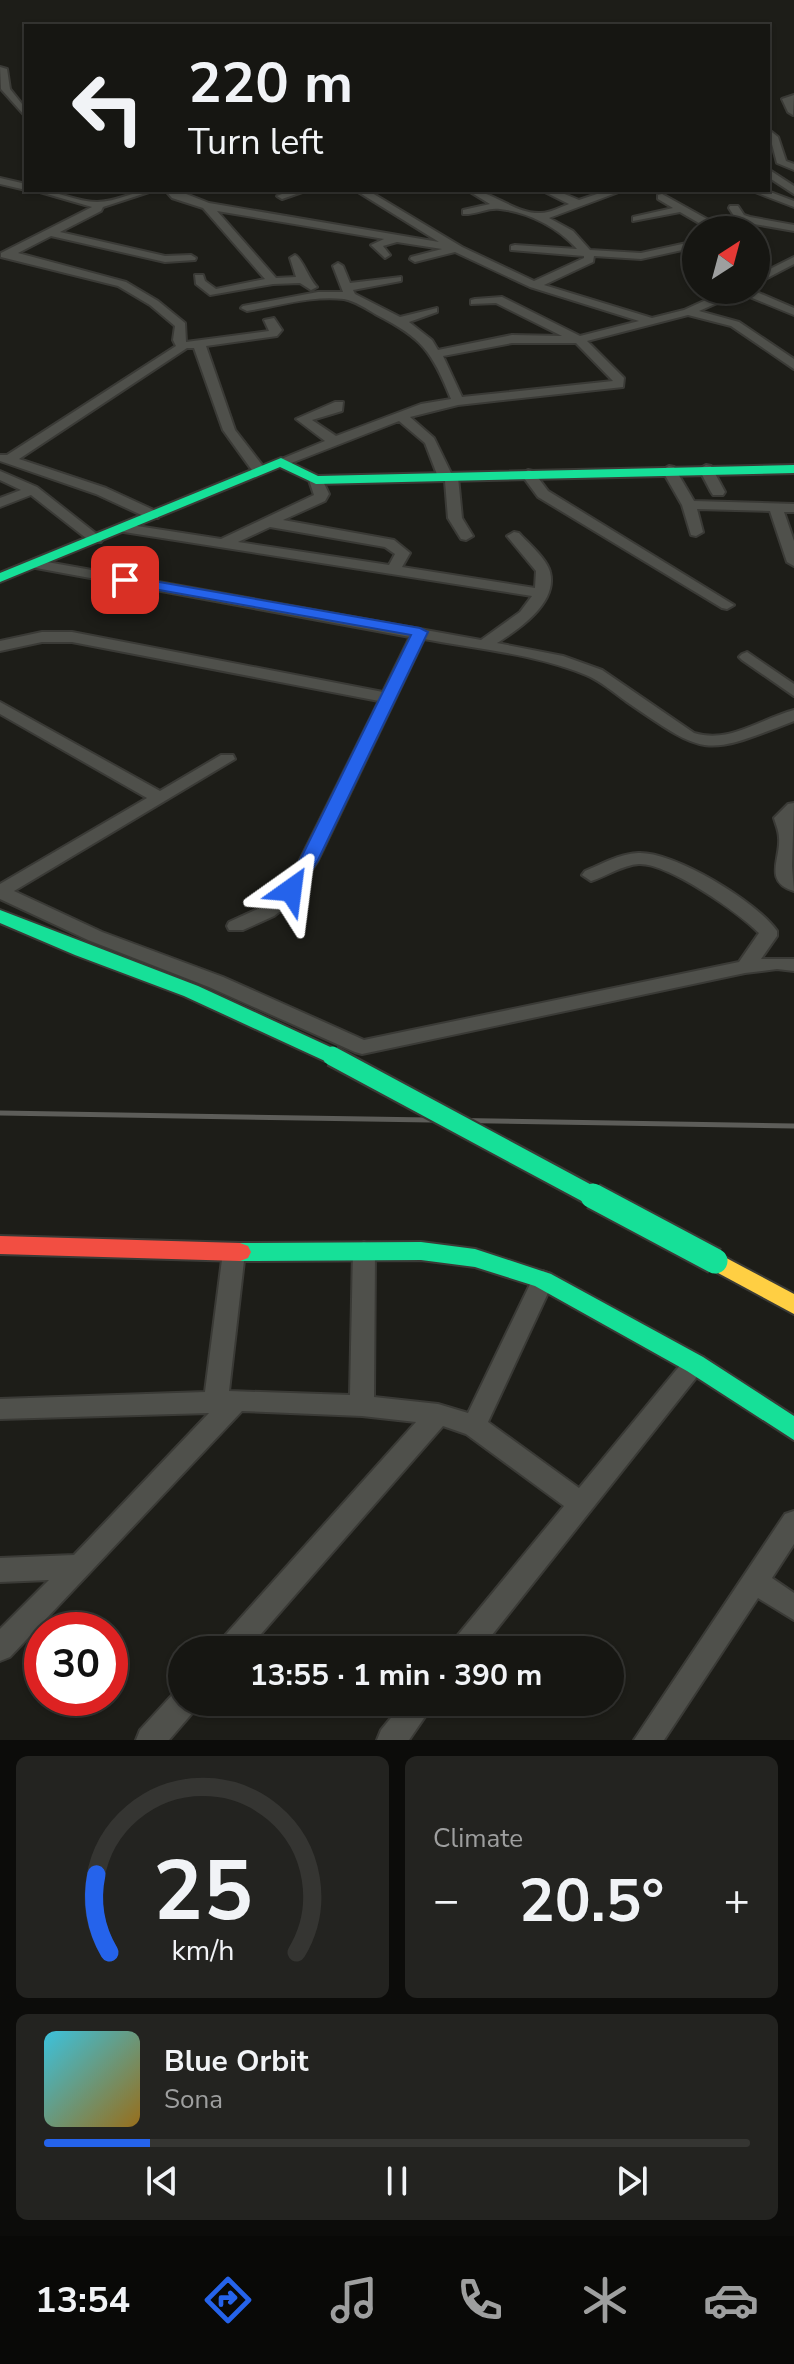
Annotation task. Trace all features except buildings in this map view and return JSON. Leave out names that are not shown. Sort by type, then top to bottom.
[{"type":"main road","points":[[0,578],[281,462],[316,480],[794,469]]},
{"type":"main road","points":[[0,916],[88,944],[332,1056],[430,1106],[794,1305]]},
{"type":"main road","points":[[0,1245],[234,1252],[421,1251],[475,1258],[543,1280],[695,1364],[794,1429]]},
{"type":"street","points":[[3,69],[0,80],[6,97],[24,112]]},
{"type":"street","points":[[793,112],[787,99],[794,98]]},
{"type":"street","points":[[770,134],[782,163],[794,167]]},
{"type":"street","points":[[770,173],[794,191]]},
{"type":"street","points":[[0,181],[24,187]]},
{"type":"street","points":[[46,192],[98,205]]},
{"type":"street","points":[[176,192],[207,206],[458,249]]},
{"type":"street","points":[[282,196],[296,192]]},
{"type":"street","points":[[363,192],[458,249],[534,285],[648,320]]},
{"type":"street","points":[[476,192],[499,205],[540,217],[569,233],[589,255]]},
{"type":"street","points":[[551,192],[579,204]]},
{"type":"street","points":[[540,217],[609,192]]},
{"type":"street","points":[[761,192],[794,204]]},
{"type":"street","points":[[4,256],[123,194]]},
{"type":"street","points":[[662,197],[693,216]]},
{"type":"street","points":[[467,212],[499,205]]},
{"type":"street","points":[[207,206],[273,281]]},
{"type":"street","points":[[734,208],[740,217],[747,220],[794,228]]},
{"type":"street","points":[[637,219],[680,209]]},
{"type":"street","points":[[370,233],[414,223]]},
{"type":"street","points":[[52,233],[165,259],[191,258]]},
{"type":"street","points":[[385,255],[376,245],[400,238]]},
{"type":"street","points":[[515,248],[641,256],[682,247]]},
{"type":"street","points":[[415,259],[458,249]]},
{"type":"street","points":[[534,285],[589,260],[589,255]]},
{"type":"street","points":[[4,256],[122,284],[181,325],[179,340],[182,347]]},
{"type":"street","points":[[295,258],[303,280],[318,295]]},
{"type":"street","points":[[338,266],[349,291],[412,328],[435,354],[458,401]]},
{"type":"street","points":[[770,275],[789,267]]},
{"type":"street","points":[[199,277],[200,282],[214,293],[273,281],[303,280]]},
{"type":"street","points":[[247,308],[349,291],[397,279]]},
{"type":"street","points":[[281,462],[399,416],[458,401],[614,386],[620,381],[579,340],[498,299],[475,302]]},
{"type":"street","points":[[770,300],[791,307]]},
{"type":"street","points":[[435,354],[512,339],[579,340],[688,312],[707,304]]},
{"type":"street","points":[[398,322],[433,310]]},
{"type":"street","points":[[688,312],[735,324],[794,365]]},
{"type":"street","points":[[4,459],[182,347],[273,334],[276,330],[270,320]]},
{"type":"street","points":[[494,325],[512,339]]},
{"type":"street","points":[[199,344],[229,430],[259,470]]},
{"type":"street","points":[[557,373],[573,390]]},
{"type":"street","points":[[334,441],[302,419],[338,408],[339,405]]},
{"type":"street","points":[[399,416],[421,431],[438,449],[448,477],[455,518],[466,536]]},
{"type":"street","points":[[4,459],[116,497],[153,515]]},
{"type":"street","points":[[706,469],[718,492]]},
{"type":"street","points":[[669,470],[689,505],[696,532]]},
{"type":"street","points":[[528,474],[543,494],[727,605]]},
{"type":"street","points":[[0,475],[32,490],[96,539]]},
{"type":"street","points":[[220,544],[320,498],[322,494],[316,480]]},
{"type":"street","points":[[0,503],[32,490]]},
{"type":"street","points":[[689,505],[794,508]]},
{"type":"street","points":[[775,507],[794,562]]},
{"type":"street","points":[[268,522],[389,543],[403,553],[392,572]]},
{"type":"street","points":[[124,528],[538,593]]},
{"type":"street","points":[[484,645],[529,612],[544,577],[543,570],[514,536]]},
{"type":"street","points":[[36,564],[558,659],[596,673],[688,736],[706,742],[728,741],[794,715]]},
{"type":"street","points":[[236,926],[267,912],[286,898],[309,860],[420,632]]},
{"type":"street","points":[[0,646],[42,637],[72,637],[389,698]]},
{"type":"street","points":[[747,657],[794,691]]},
{"type":"street","points":[[0,707],[159,798]]},
{"type":"street","points":[[227,759],[0,892],[88,944],[216,982],[362,1047],[745,967],[788,962]]},
{"type":"street","points":[[794,808],[783,818],[788,841],[781,867],[782,873],[794,885]]},
{"type":"street","points":[[591,875],[632,860],[645,859],[683,872],[768,931],[768,936],[745,967]]},
{"type":"street","points":[[362,1406],[364,1251]]},
{"type":"street","points":[[0,1648],[80,1567],[226,1401],[234,1252]]},
{"type":"street","points":[[474,1426],[543,1280]]},
{"type":"street","points":[[474,1636],[695,1364]]},
{"type":"street","points":[[0,1409],[127,1407],[226,1401],[362,1406],[438,1414],[474,1426],[580,1503]]},
{"type":"street","points":[[242,1636],[438,1414]]},
{"type":"street","points":[[650,1739],[794,1522]]},
{"type":"street","points":[[0,1570],[80,1567]]},
{"type":"street","points":[[755,1581],[794,1608]]},
{"type":"street","points":[[150,1740],[171,1716]]},
{"type":"street","points":[[391,1740],[410,1716]]},
{"type":"railway","points":[[0,1113],[794,1126]]},
{"type":"traffic: fast","points":[[0,578],[281,462],[316,480],[794,469]]},
{"type":"traffic: fast","points":[[0,916],[82,951],[191,991],[332,1056]]},
{"type":"traffic: fast","points":[[332,1056],[715,1261]]},
{"type":"traffic: fast","points":[[240,1252],[421,1251],[475,1258],[543,1280],[695,1364],[794,1429]]},
{"type":"traffic: slow","points":[[715,1261],[794,1305]]},
{"type":"traffic: jam","points":[[0,1245],[240,1252]]},
{"type":"route","points":[[125,580],[420,632],[309,860],[291,890]]}]
